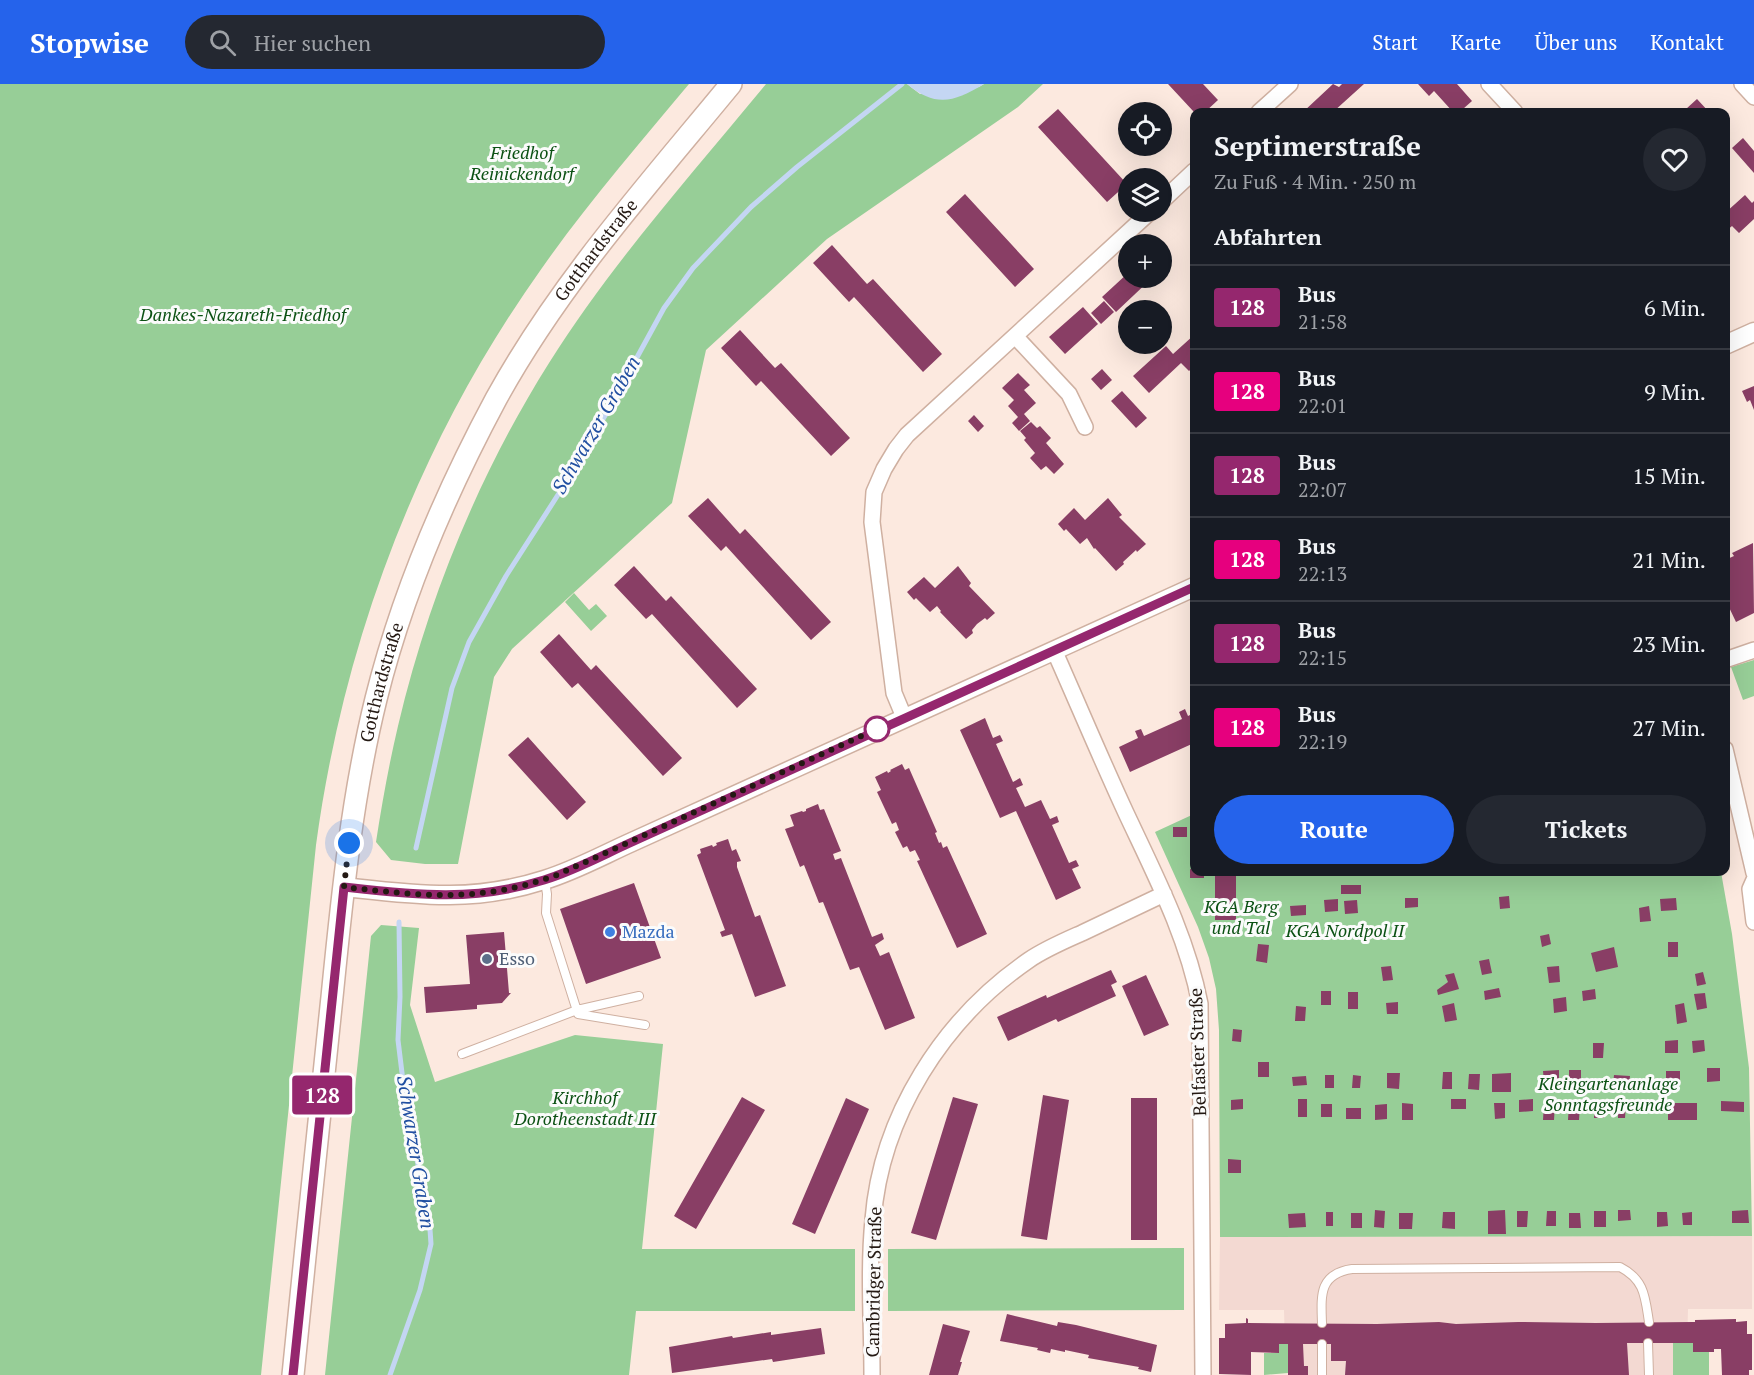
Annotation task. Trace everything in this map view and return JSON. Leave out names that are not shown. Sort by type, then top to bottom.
[{"type":"main road","name":"Gotthardstraße","points":[[293,1375],[344,887],[361,766],[377,696],[412,581],[448,493],[497,397],[537,332],[608,234],[731,84]]},
{"type":"street","points":[[1263,108],[1290,84]]},
{"type":"street","points":[[1489,84],[1511,108]]},
{"type":"street","points":[[1742,84],[1754,97]]},
{"type":"street","points":[[1172,192],[1190,175]]},
{"type":"street","points":[[904,717],[894,693],[873,533],[874,492],[884,469],[907,435],[1139,222]]},
{"type":"street","points":[[1730,343],[1754,332]]},
{"type":"street","points":[[1015,336],[1069,394],[1085,427]]},
{"type":"street","points":[[344,887],[424,896],[454,896],[488,893],[544,880],[1190,588]]},
{"type":"street","name":"Belfaster Straße","points":[[1054,650],[1185,943],[1200,1004],[1203,1375]]},
{"type":"street","points":[[1730,658],[1754,650]]},
{"type":"street","points":[[1730,770],[1754,873]]},
{"type":"street","points":[[1754,880],[1750,889],[1754,922]]},
{"type":"street","name":"Cambridger Straße","points":[[872,1375],[871,1242],[875,1197],[891,1136],[927,1066],[959,1021],[980,999],[1011,973],[1042,952],[1164,894]]},
{"type":"lane","points":[[544,880],[547,894],[546,913],[578,1014],[645,1025]]},
{"type":"lane","points":[[462,1054],[577,1011],[639,996]]},
{"type":"lane","points":[[1322,1323],[1322,1290],[1326,1283],[1341,1270],[1597,1267],[1620,1267],[1632,1274],[1646,1298],[1648,1322]]},
{"type":"lane","points":[[1648,1343],[1649,1375]]},
{"type":"lane","points":[[1322,1344],[1322,1375]]},
{"type":"shaded area","points":[[1752,1236],[1752,1309],[1688,1309],[1687,1348],[1675,1375],[1288,1375],[1288,1345],[1285,1344],[1284,1310],[1219,1310],[1220,1237]]},
{"type":"green space","name":"Dankes-Nazareth-Friedhof","points":[[0,84],[689,84],[577,221],[498,333],[459,401],[424,471],[394,543],[368,617],[346,692],[329,768],[316,845],[261,1375],[0,1375]]},
{"type":"green space","points":[[766,84],[907,84],[920,94],[979,87],[984,84],[1043,84],[1018,107],[827,239],[706,350],[672,503],[512,649],[494,677],[458,864],[425,864],[391,860],[376,842],[398,726],[424,631],[458,538],[478,493],[524,405],[573,326],[653,220]]},
{"type":"green space","points":[[574,593],[589,610],[596,604],[607,616],[591,631],[565,602]]},
{"type":"green space","points":[[1754,660],[1754,696],[1743,700],[1731,667]]},
{"type":"green space","name":"Kleingartenanlage Sonntagsfreunde","points":[[1190,816],[1190,876],[1722,876],[1732,934],[1749,1068],[1752,1236],[1220,1237],[1219,1030],[1216,989],[1209,958],[1198,927],[1155,832]]},
{"type":"green space","name":"Kirchhof Dorotheenstadt III","points":[[381,925],[419,928],[410,1005],[435,1082],[575,1035],[663,1044],[642,1249],[855,1249],[855,1311],[636,1311],[629,1375],[325,1375],[371,936]]},
{"type":"green space","points":[[1184,1248],[1184,1310],[888,1311],[888,1249]]},
{"type":"green space","points":[[1673,1343],[1693,1343],[1693,1352],[1709,1352],[1709,1375],[1673,1375]]},
{"type":"green space","points":[[1279,1344],[1288,1344],[1288,1373],[1264,1375],[1264,1353],[1279,1353]]},
{"type":"water","points":[[907,84],[984,84],[963,95],[945,100],[927,97]]},
{"type":"building","points":[[1168,84],[1203,84],[1218,100],[1209,108],[1190,108]]},
{"type":"building","points":[[1333,84],[1339,87],[1342,84],[1364,84],[1337,108],[1307,108]]},
{"type":"building","points":[[1418,84],[1457,84],[1472,101],[1464,108],[1449,108],[1434,91],[1429,96]]},
{"type":"building","points":[[1697,99],[1705,108],[1687,108]]},
{"type":"building","points":[[1058,109],[1118,174],[1118,192],[1107,202],[1038,127]]},
{"type":"building","points":[[1743,138],[1754,151],[1754,173],[1732,148]]},
{"type":"building","points":[[965,194],[1034,269],[1015,287],[946,212]]},
{"type":"building","points":[[1745,195],[1752,203],[1754,201],[1754,219],[1739,233],[1732,226],[1730,228],[1730,208]]},
{"type":"building","points":[[832,245],[867,284],[873,279],[942,354],[923,372],[854,297],[849,302],[813,263]]},
{"type":"building","points":[[1118,282],[1118,288],[1141,288],[1129,300],[1118,300],[1116,312],[1102,297]]},
{"type":"building","points":[[1104,301],[1114,312],[1101,324],[1091,313]]},
{"type":"building","points":[[1083,307],[1098,324],[1065,354],[1049,337]]},
{"type":"building","points":[[740,330],[775,368],[781,363],[850,438],[831,456],[761,381],[756,386],[721,348]]},
{"type":"building","points":[[1190,339],[1190,370],[1181,363],[1149,393],[1133,376],[1157,354],[1172,353]]},
{"type":"building","points":[[1102,369],[1112,380],[1101,390],[1091,379]]},
{"type":"building","points":[[1018,373],[1030,385],[1024,390],[1036,403],[1024,414],[1030,421],[1019,431],[1012,423],[1018,417],[1008,406],[1014,400],[1002,388]]},
{"type":"building","points":[[1754,386],[1754,410],[1750,400],[1747,402],[1742,391]]},
{"type":"building","points":[[1122,391],[1147,418],[1136,428],[1111,401]]},
{"type":"building","points":[[974,415],[984,426],[978,432],[968,421]]},
{"type":"building","points":[[1031,422],[1037,428],[1040,426],[1051,438],[1046,443],[1064,464],[1054,474],[1046,466],[1041,470],[1030,458],[1035,453],[1020,431]]},
{"type":"building","points":[[708,498],[740,534],[745,529],[831,622],[811,640],[726,546],[721,551],[688,516]]},
{"type":"building","points":[[1108,498],[1122,515],[1119,517],[1146,544],[1137,552],[1136,550],[1116,571],[1094,549],[1087,538],[1080,544],[1058,524],[1074,508],[1085,520]]},
{"type":"building","points":[[1753,543],[1754,613],[1736,622],[1730,609],[1730,558],[1734,556],[1732,553]]},
{"type":"building","points":[[634,566],[666,601],[671,596],[757,689],[737,708],[652,614],[646,619],[614,585]]},
{"type":"building","points":[[958,566],[971,583],[969,586],[995,613],[987,620],[985,618],[977,624],[972,630],[973,633],[966,639],[937,606],[930,612],[907,592],[924,577],[935,588]]},
{"type":"building","points":[[559,634],[591,670],[596,665],[682,758],[663,776],[578,683],[572,688],[540,652]]},
{"type":"building","points":[[1185,709],[1188,716],[1190,715],[1190,745],[1130,772],[1119,747],[1138,738],[1135,731],[1141,729],[1144,736],[1182,719],[1179,712]]},
{"type":"building","points":[[985,718],[993,738],[1000,735],[1003,741],[996,744],[1013,782],[1020,778],[1023,785],[1016,788],[1025,807],[1041,800],[1050,819],[1057,816],[1059,822],[1052,825],[1069,863],[1076,860],[1079,866],[1072,869],[1081,888],[1056,900],[1016,811],[1000,818],[960,730]]},
{"type":"building","points":[[528,737],[586,802],[567,820],[508,755]]},
{"type":"building","points":[[902,764],[905,770],[909,768],[937,832],[935,833],[939,843],[941,842],[943,848],[947,846],[987,934],[957,948],[917,861],[920,860],[915,850],[910,852],[907,846],[903,848],[895,832],[899,830],[896,822],[892,824],[877,792],[881,790],[875,777],[887,771],[888,773]]},
{"type":"building","points":[[818,804],[820,810],[824,809],[841,851],[833,854],[835,860],[841,858],[872,937],[882,933],[884,939],[875,945],[880,956],[889,952],[915,1018],[885,1030],[859,967],[850,970],[823,902],[819,903],[804,865],[800,867],[785,829],[794,826],[790,815],[806,811]]},
{"type":"building","points":[[1173,827],[1187,827],[1187,837],[1173,837]]},
{"type":"building","points":[[728,839],[732,851],[736,849],[741,861],[737,862],[737,867],[755,917],[760,915],[786,986],[755,997],[732,934],[722,937],[720,932],[725,930],[697,855],[701,853],[700,849],[712,845],[713,847],[717,845],[716,843]]},
{"type":"building","points":[[1190,876],[1204,876],[1204,878],[1190,878]]},
{"type":"building","points":[[1215,876],[1236,876],[1236,920],[1215,920]]},
{"type":"building","name":"Mazda","points":[[634,883],[661,958],[586,984],[560,909]]},
{"type":"building","points":[[1341,885],[1361,885],[1361,894],[1341,894]]},
{"type":"building","points":[[1509,896],[1510,908],[1500,909],[1499,897]]},
{"type":"building","points":[[1405,898],[1418,898],[1418,907],[1405,908]]},
{"type":"building","points":[[1676,898],[1677,910],[1661,911],[1660,899]]},
{"type":"building","points":[[1338,899],[1338,911],[1325,912],[1324,900]]},
{"type":"building","points":[[1357,900],[1358,913],[1345,914],[1344,901]]},
{"type":"building","points":[[1306,905],[1306,915],[1291,916],[1290,906]]},
{"type":"building","points":[[1649,906],[1651,921],[1640,922],[1639,908]]},
{"type":"building","points":[[504,932],[509,993],[511,993],[502,1003],[477,1005],[477,1009],[426,1013],[424,987],[470,984],[466,935]]},
{"type":"building","points":[[1549,934],[1551,944],[1542,947],[1540,936]]},
{"type":"building","points":[[1668,942],[1678,942],[1678,957],[1668,957]]},
{"type":"building","points":[[1258,944],[1269,945],[1267,963],[1256,961]]},
{"type":"building","points":[[1614,947],[1618,967],[1596,972],[1591,953]]},
{"type":"building","points":[[1489,959],[1492,973],[1482,975],[1479,961]]},
{"type":"building","points":[[1391,966],[1393,980],[1383,981],[1381,967]]},
{"type":"building","points":[[1559,966],[1560,982],[1549,983],[1547,967]]},
{"type":"building","points":[[1111,970],[1117,982],[1111,985],[1116,996],[1058,1022],[1056,1019],[1008,1041],[997,1017]]},
{"type":"building","points":[[1703,972],[1706,984],[1697,986],[1695,974]]},
{"type":"building","points":[[1454,973],[1459,989],[1438,995],[1437,990],[1448,982],[1445,975]]},
{"type":"building","points":[[1146,975],[1169,1025],[1144,1036],[1122,986]]},
{"type":"building","points":[[1499,988],[1501,997],[1485,1000],[1484,991]]},
{"type":"building","points":[[1595,989],[1596,999],[1583,1001],[1582,991]]},
{"type":"building","points":[[1321,991],[1331,991],[1331,1005],[1321,1005]]},
{"type":"building","points":[[1348,992],[1358,992],[1358,1009],[1348,1009]]},
{"type":"building","points":[[1705,993],[1707,1008],[1697,1010],[1694,994]]},
{"type":"building","points":[[1566,997],[1567,1011],[1554,1013],[1553,999]]},
{"type":"building","points":[[1398,1002],[1398,1014],[1387,1014],[1386,1003]]},
{"type":"building","points":[[1454,1003],[1457,1020],[1445,1022],[1442,1006]]},
{"type":"building","points":[[1684,1003],[1687,1022],[1677,1024],[1675,1005]]},
{"type":"building","points":[[1296,1006],[1306,1007],[1305,1021],[1295,1021]]},
{"type":"building","points":[[1233,1029],[1242,1030],[1241,1042],[1232,1041]]},
{"type":"building","points":[[1678,1040],[1678,1053],[1665,1053],[1665,1041]]},
{"type":"building","points":[[1704,1040],[1705,1051],[1693,1053],[1692,1041]]},
{"type":"building","points":[[1593,1043],[1604,1043],[1603,1058],[1593,1058]]},
{"type":"building","points":[[1258,1062],[1269,1062],[1269,1077],[1258,1077]]},
{"type":"building","points":[[1707,1068],[1720,1068],[1720,1081],[1707,1082]]},
{"type":"building","points":[[1559,1070],[1559,1082],[1544,1083],[1543,1071]]},
{"type":"building","points":[[1569,1070],[1581,1070],[1581,1086],[1569,1085]]},
{"type":"building","points":[[1666,1071],[1680,1071],[1680,1081],[1666,1081]]},
{"type":"building","points":[[1443,1072],[1452,1072],[1452,1089],[1442,1089]]},
{"type":"building","points":[[1387,1073],[1400,1073],[1399,1089],[1387,1088]]},
{"type":"building","points":[[1511,1073],[1511,1092],[1492,1092],[1492,1074]]},
{"type":"building","points":[[1469,1074],[1480,1074],[1479,1090],[1468,1089]]},
{"type":"building","points":[[1325,1075],[1334,1075],[1334,1088],[1325,1088]]},
{"type":"building","points":[[1353,1075],[1361,1076],[1360,1088],[1352,1088]]},
{"type":"building","points":[[1614,1075],[1630,1076],[1629,1086],[1613,1085]]},
{"type":"building","points":[[1306,1076],[1307,1085],[1293,1086],[1292,1077]]},
{"type":"building","points":[[1043,1095],[1069,1100],[1047,1240],[1021,1236]]},
{"type":"building","points":[[742,1097],[765,1110],[696,1229],[674,1216]]},
{"type":"building","points":[[953,1097],[978,1104],[936,1240],[911,1233]]},
{"type":"building","points":[[846,1098],[869,1109],[815,1234],[792,1224]]},
{"type":"building","points":[[1131,1098],[1157,1098],[1157,1240],[1131,1240]]},
{"type":"building","points":[[1243,1099],[1243,1109],[1231,1110],[1231,1100]]},
{"type":"building","points":[[1298,1099],[1307,1099],[1307,1117],[1298,1117]]},
{"type":"building","points":[[1451,1099],[1466,1099],[1466,1109],[1451,1109]]},
{"type":"building","points":[[1533,1099],[1533,1111],[1519,1112],[1519,1100]]},
{"type":"building","points":[[1721,1101],[1744,1102],[1744,1112],[1721,1111]]},
{"type":"building","points":[[1402,1103],[1413,1104],[1413,1120],[1402,1120]]},
{"type":"building","points":[[1494,1103],[1505,1103],[1505,1118],[1495,1119]]},
{"type":"building","points":[[1544,1103],[1555,1104],[1554,1120],[1543,1120]]},
{"type":"building","points":[[1594,1103],[1604,1103],[1604,1118],[1594,1118]]},
{"type":"building","points":[[1668,1103],[1697,1103],[1697,1120],[1668,1120]]},
{"type":"building","points":[[1321,1104],[1332,1104],[1332,1117],[1321,1117]]},
{"type":"building","points":[[1387,1104],[1387,1119],[1375,1120],[1375,1105]]},
{"type":"building","points":[[1569,1104],[1580,1104],[1579,1120],[1568,1120]]},
{"type":"building","points":[[1618,1104],[1626,1104],[1625,1118],[1618,1118]]},
{"type":"building","points":[[1346,1108],[1361,1108],[1361,1119],[1346,1119]]},
{"type":"building","points":[[1228,1159],[1241,1160],[1241,1173],[1228,1173]]},
{"type":"building","points":[[1375,1210],[1385,1211],[1384,1228],[1374,1227]]},
{"type":"building","points":[[1505,1210],[1506,1234],[1488,1234],[1488,1211]]},
{"type":"building","points":[[1618,1210],[1630,1210],[1631,1220],[1618,1221]]},
{"type":"building","points":[[1748,1210],[1749,1223],[1732,1223],[1732,1211]]},
{"type":"building","points":[[1517,1211],[1528,1211],[1527,1227],[1517,1227]]},
{"type":"building","points":[[1547,1211],[1556,1211],[1556,1226],[1546,1226]]},
{"type":"building","points":[[1594,1211],[1606,1211],[1606,1227],[1594,1227]]},
{"type":"building","points":[[1326,1212],[1333,1212],[1333,1226],[1326,1226]]},
{"type":"building","points":[[1443,1212],[1455,1212],[1455,1229],[1442,1228]]},
{"type":"building","points":[[1657,1212],[1667,1212],[1668,1226],[1657,1227]]},
{"type":"building","points":[[1692,1212],[1692,1225],[1683,1225],[1682,1213]]},
{"type":"building","points":[[1305,1213],[1306,1227],[1289,1228],[1288,1214]]},
{"type":"building","points":[[1351,1213],[1362,1213],[1362,1228],[1351,1228]]},
{"type":"building","points":[[1399,1213],[1413,1213],[1412,1229],[1399,1229]]},
{"type":"building","points":[[1569,1213],[1580,1213],[1581,1228],[1569,1228]]},
{"type":"building","points":[[1007,1314],[1057,1326],[1058,1322],[1076,1325],[1157,1345],[1151,1372],[1138,1369],[1139,1367],[1088,1358],[1089,1355],[1065,1350],[1065,1352],[1051,1349],[1050,1353],[1037,1350],[1038,1348],[1000,1341]]},
{"type":"building","points":[[1246,1318],[1248,1323],[1377,1324],[1695,1322],[1695,1320],[1736,1319],[1736,1322],[1747,1321],[1747,1334],[1752,1334],[1752,1370],[1749,1370],[1749,1375],[1722,1375],[1721,1349],[1714,1349],[1714,1352],[1693,1352],[1693,1343],[1627,1343],[1629,1375],[1345,1375],[1346,1361],[1331,1361],[1331,1344],[1303,1344],[1304,1366],[1308,1366],[1308,1375],[1288,1375],[1288,1344],[1279,1344],[1279,1353],[1251,1352],[1251,1375],[1219,1374],[1219,1338],[1225,1338],[1225,1324],[1246,1323]]},
{"type":"building","points":[[943,1324],[970,1331],[958,1375],[929,1375]]},
{"type":"building","points":[[821,1328],[825,1354],[672,1373],[669,1347],[732,1336],[733,1338],[771,1332],[771,1335]]},
{"type":"waterway","name":"Schwarzer Graben","points":[[416,848],[452,688],[469,642],[506,576],[606,414],[664,308],[693,268],[751,207],[797,167],[902,84]]},
{"type":"waterway","name":"Schwarzer Graben","points":[[390,1375],[420,1290],[431,1244],[429,1215],[407,1114],[398,1040],[399,922]]},
{"type":"bus line","name":"128","points":[[293,1375],[344,887],[424,896],[462,896],[509,889],[544,880],[1190,589]]},
{"type":"place","name":"Mazda","points":[[610,932]]},
{"type":"place","name":"Esso","points":[[487,959]]},
{"type":"route","points":[[349,843],[344,887],[440,896],[462,896],[509,889],[557,875],[840,748],[877,729]]},
{"type":"park label","name":"Friedhof Reinickendorf","points":[[522,163]]},
{"type":"park label","name":"KGA Berg und Tal","points":[[1241,917]]},
{"type":"park label","name":"KGA Nordpol II","points":[[1345,931]]}]
